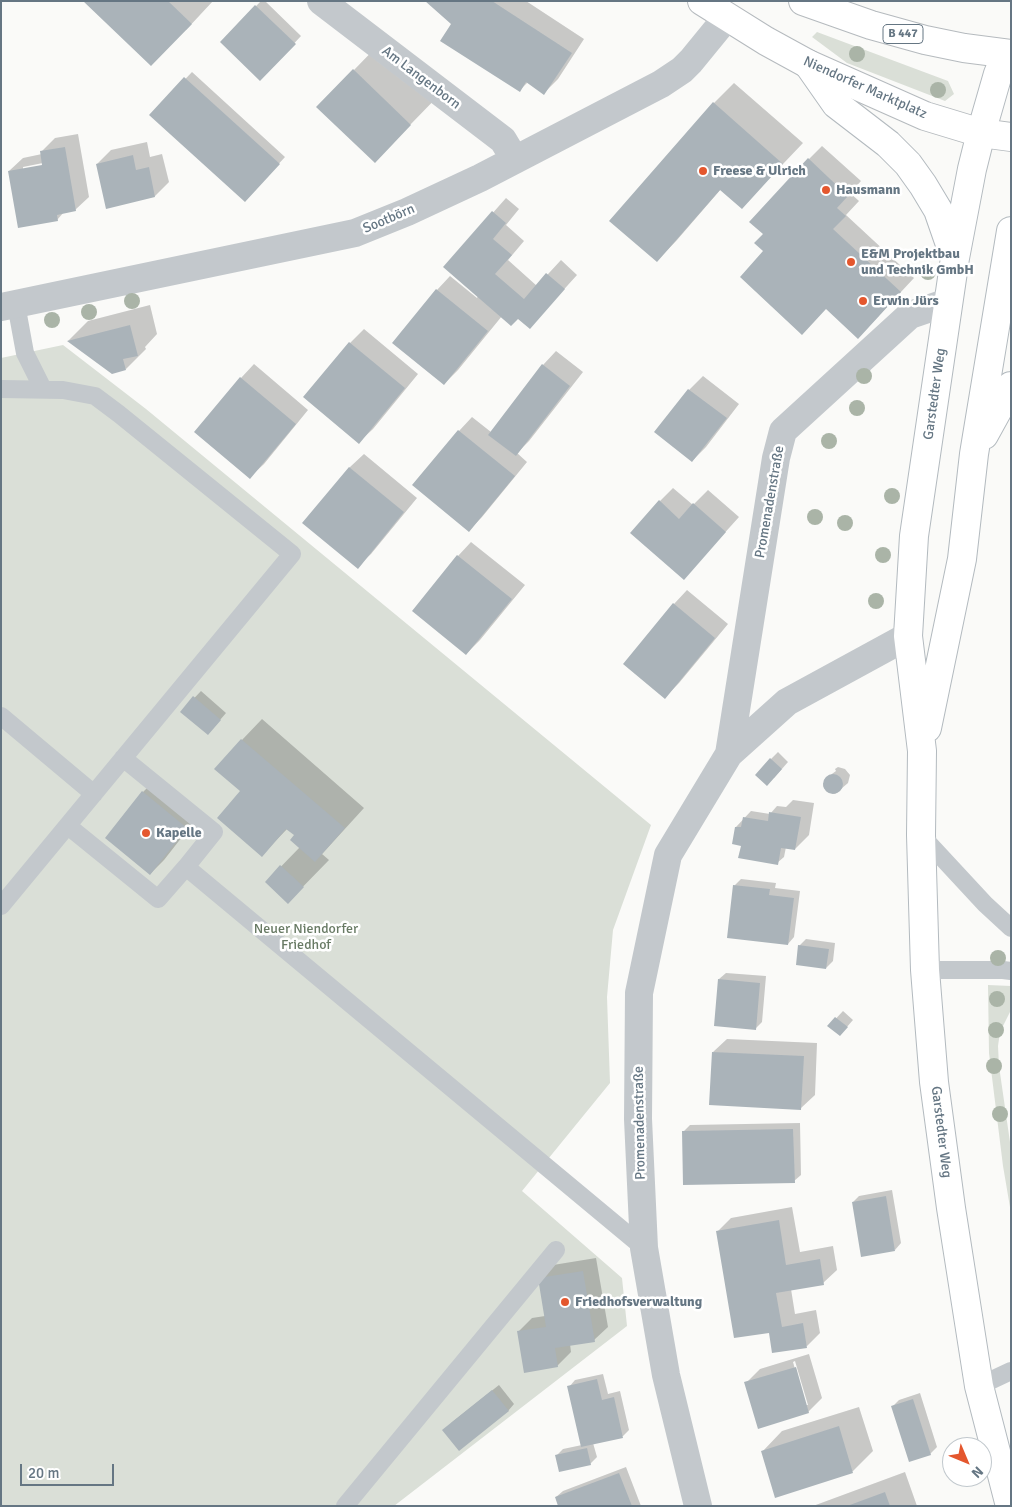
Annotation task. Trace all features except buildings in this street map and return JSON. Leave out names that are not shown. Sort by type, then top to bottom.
[{"type":"main road","name":"Niendorfer Marktplatz","points":[[702,1],[808,64],[925,116],[980,133],[1011,136]]},
{"type":"main road","name":"B 447","points":[[804,1],[855,20],[925,40],[1009,58]]},
{"type":"main road","name":"Garstedter Weg","points":[[1009,58],[998,74],[980,133],[955,258],[914,536],[908,636],[922,751],[921,835],[925,970],[934,1082],[951,1208],[979,1386],[1010,1506]]},
{"type":"main road","points":[[808,64],[836,104],[888,144],[908,164],[938,210],[955,258]]},
{"type":"main road","name":"Garstedter Weg","points":[[922,751],[962,559],[974,454],[1011,231]]},
{"type":"main road","points":[[974,454],[1011,386]]},
{"type":"street","name":"Am Langenborn","points":[[321,1],[503,140],[515,160]]},
{"type":"street","name":"Sootbörn","points":[[9,306],[355,233],[407,212],[515,160],[672,77],[691,61],[727,17]]},
{"type":"street","name":"Promenadenstraße","points":[[729,754],[776,458],[783,431],[910,314],[948,302]]},
{"type":"street","name":"Promenadenstraße","points":[[698,1506],[666,1375],[644,1248],[638,1119],[639,993],[668,854],[729,754],[787,702],[908,636]]},
{"type":"lane","points":[[9,306],[26,353],[43,389]]},
{"type":"lane","points":[[1,389],[63,390],[95,396],[292,554],[1,906]]},
{"type":"lane","points":[[1,716],[94,794]]},
{"type":"lane","points":[[68,826],[158,899],[214,832],[123,758]]},
{"type":"lane","points":[[921,835],[985,904],[1011,928]]},
{"type":"lane","points":[[186,866],[644,1248]]},
{"type":"lane","points":[[925,970],[1011,971]]},
{"type":"lane","points":[[346,1506],[556,1250]]},
{"type":"lane","points":[[979,1386],[1011,1371]]},
{"type":"green space","points":[[817,32],[948,81],[954,94],[945,101],[847,63],[812,37]]},
{"type":"green space","name":"Neuer Niendorfer Friedhof","points":[[63,345],[146,409],[651,825],[613,930],[607,997],[610,1083],[522,1191],[622,1278],[627,1326],[394,1506],[1,1506],[1,358]]},
{"type":"green space","points":[[988,985],[1011,986],[1011,1010],[1000,1032],[998,1046],[999,1066],[1011,1149],[1011,1213],[1003,1166],[989,1053]]},
{"type":"place","name":"Freese & Ulrich","points":[[703,171]]},
{"type":"place","name":"Hausmann","points":[[826,190]]},
{"type":"place","name":"E&M Projektbau und Technik GmbH","points":[[851,262]]},
{"type":"place","name":"Erwin Jürs","points":[[863,301]]},
{"type":"place","name":"Kapelle","points":[[146,833]]},
{"type":"place","name":"Friedhofsverwaltung","points":[[565,1302]]}]
